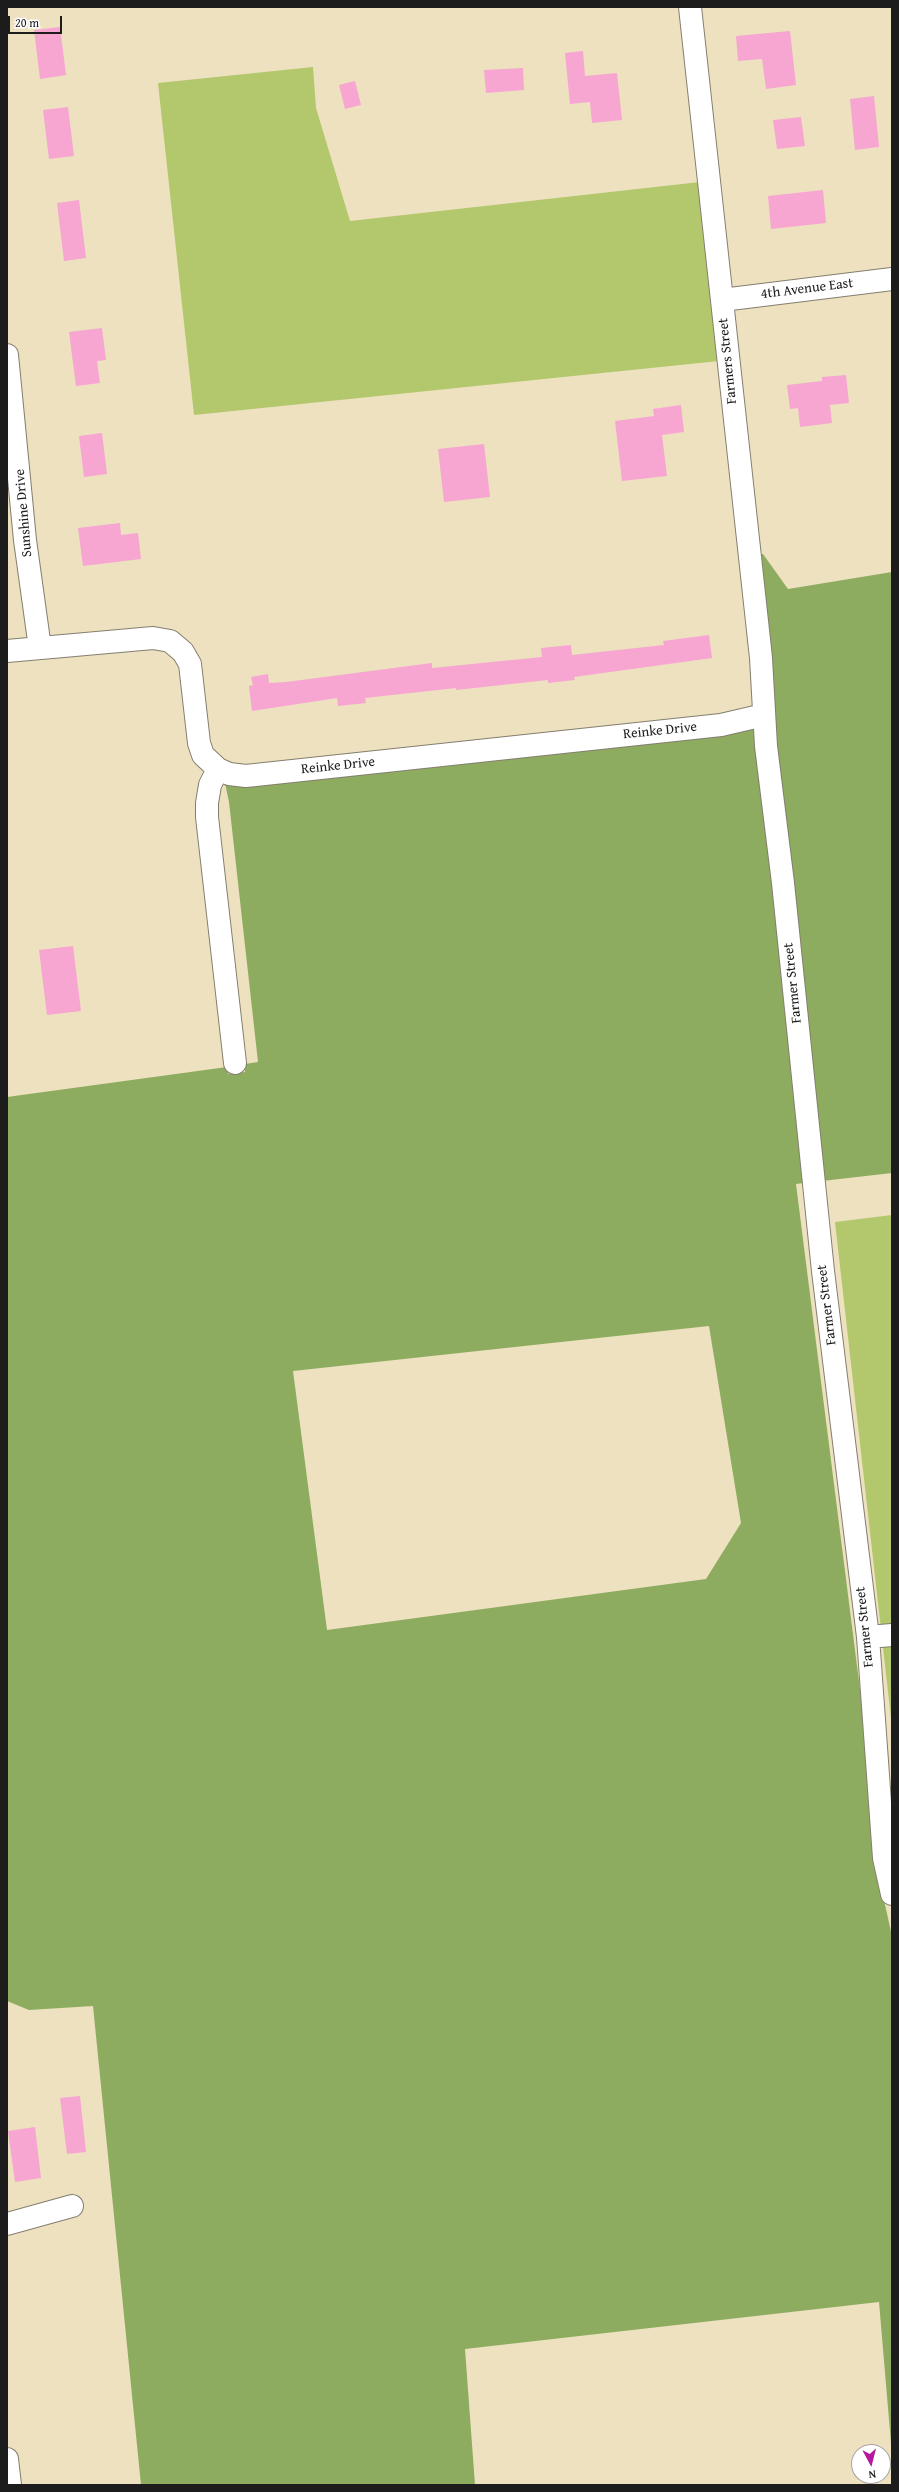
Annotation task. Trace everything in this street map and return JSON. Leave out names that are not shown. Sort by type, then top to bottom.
[{"type":"street","name":"Farmers Street","points":[[690,7],[761,658],[764,715]]},
{"type":"street","name":"4th Avenue East","points":[[722,300],[892,279]]},
{"type":"street","name":"Sunshine Drive","points":[[7,355],[25,540],[40,648]]},
{"type":"street","name":"Reinke Drive","points":[[7,651],[153,638],[170,641],[183,652],[190,664],[199,743],[203,755],[218,769],[229,774],[246,776],[721,725],[764,715]]},
{"type":"street","name":"Farmer Street","points":[[764,715],[823,1271],[868,1638],[884,1858],[892,1894]]},
{"type":"street","points":[[218,769],[210,785],[207,803],[207,817],[235,1063]]},
{"type":"street","points":[[868,1638],[892,1635]]},
{"type":"street","points":[[7,2224],[72,2206]]},
{"type":"street","points":[[7,2459],[10,2485]]},
{"type":"green space","points":[[313,67],[316,108],[350,221],[700,182],[719,361],[194,415],[158,83]]},
{"type":"green space","points":[[759,554],[763,554],[788,589],[892,572],[892,1173],[822,1181],[775,745]]},
{"type":"green space","points":[[756,728],[804,1183],[796,1184],[866,1737],[875,1860],[892,1936],[892,2455],[879,2302],[465,2349],[475,2485],[141,2485],[93,2006],[29,2010],[7,2001],[7,1097],[227,1067],[228,1074],[245,1072],[245,1064],[258,1062],[229,802],[225,783]],"holes":[[[709,1326],[741,1523],[706,1579],[327,1630],[293,1371]]]},
{"type":"green space","points":[[892,1215],[892,1727],[835,1222]]},
{"type":"building","points":[[60,27],[66,75],[40,79],[34,30]]},
{"type":"building","points":[[790,31],[796,85],[766,89],[762,59],[738,61],[736,36]]},
{"type":"building","points":[[583,51],[585,76],[617,73],[622,120],[592,123],[590,102],[570,104],[565,53]]},
{"type":"building","points":[[523,68],[524,90],[486,93],[484,70]]},
{"type":"building","points":[[355,81],[361,105],[345,109],[339,85]]},
{"type":"building","points":[[874,96],[879,147],[855,150],[850,99]]},
{"type":"building","points":[[68,107],[74,156],[49,159],[43,110]]},
{"type":"building","points":[[801,117],[805,146],[777,149],[773,120]]},
{"type":"building","points":[[823,190],[826,223],[771,229],[768,196]]},
{"type":"building","points":[[79,200],[86,258],[64,261],[57,203]]},
{"type":"building","points":[[102,328],[106,360],[97,361],[100,383],[76,386],[69,332]]},
{"type":"building","points":[[846,375],[849,403],[830,405],[832,423],[800,427],[798,408],[790,409],[787,385],[822,381],[822,377]]},
{"type":"building","points":[[681,405],[684,432],[662,435],[667,476],[622,481],[615,421],[654,416],[653,409]]},
{"type":"building","points":[[102,433],[107,474],[84,477],[79,436]]},
{"type":"building","points":[[484,444],[490,497],[444,502],[438,449]]},
{"type":"building","points":[[120,523],[121,535],[138,533],[141,559],[83,566],[78,528]]},
{"type":"building","points":[[709,635],[712,658],[574,677],[575,680],[548,683],[548,680],[456,690],[456,688],[365,698],[366,703],[338,706],[337,698],[252,711],[249,686],[253,685],[251,677],[268,674],[269,683],[286,682],[432,663],[432,668],[542,657],[541,648],[571,645],[572,655],[664,645],[663,641]]},
{"type":"building","points":[[73,946],[81,1011],[47,1015],[39,950]]},
{"type":"building","points":[[80,2096],[86,2152],[67,2154],[60,2098]]},
{"type":"building","points":[[35,2127],[41,2178],[15,2182],[8,2131]]}]
